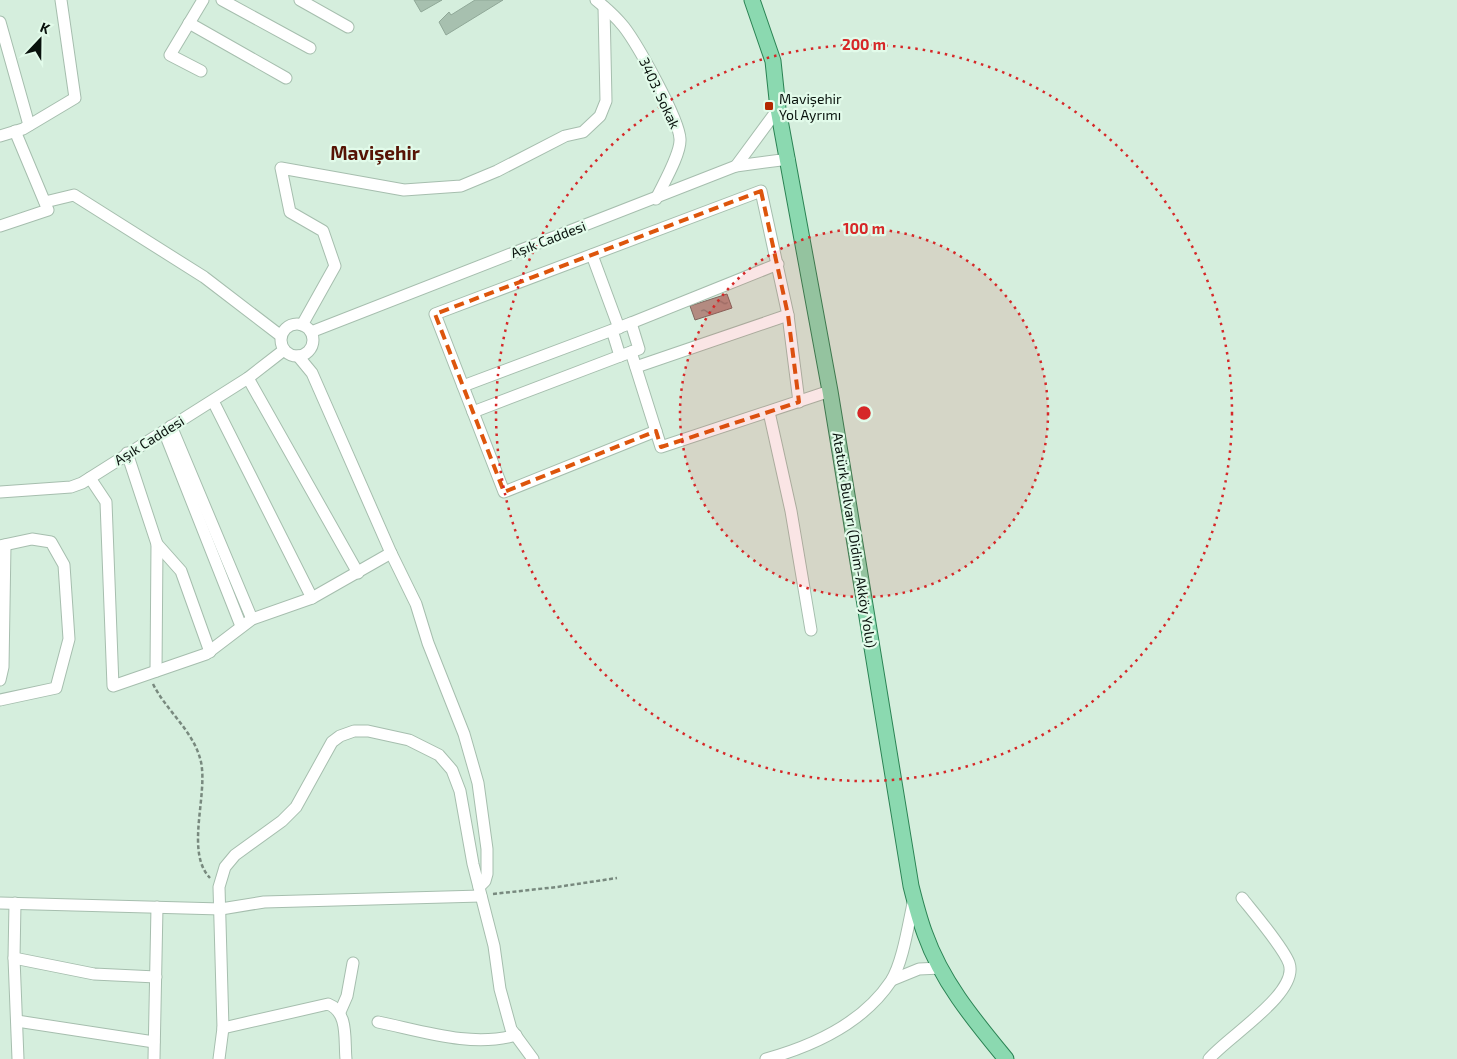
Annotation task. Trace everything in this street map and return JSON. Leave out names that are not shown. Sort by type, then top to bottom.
[{"type":"main road","name":"Atatürk Bulvarı (Didim-Akköy Yolu)","points":[[752,0],[773,62],[778,109],[830,391],[906,861],[914,897],[925,934],[941,968],[967,1011],[1006,1059]]},
{"type":"street","points":[[0,136],[29,125],[74,98],[61,0]]},
{"type":"street","points":[[201,71],[170,55],[203,0]]},
{"type":"street","points":[[222,0],[310,48]]},
{"type":"street","points":[[300,0],[348,27]]},
{"type":"street","points":[[298,356],[308,352],[311,347],[313,337],[306,328],[335,266],[323,231],[290,212],[281,168],[404,190],[461,186],[505,167],[565,136],[583,132],[600,116],[606,101],[600,3]]},
{"type":"street","name":"3403. Sokak","points":[[600,3],[624,27],[639,49],[672,115],[680,136],[679,146],[656,199]]},
{"type":"street","points":[[0,22],[29,125]]},
{"type":"street","points":[[189,23],[286,78]]},
{"type":"street","points":[[736,166],[778,109]]},
{"type":"street","points":[[0,226],[48,210],[15,131]]},
{"type":"street","name":"Aşık Caddesi","points":[[281,336],[291,325],[306,328],[656,199],[736,166],[788,159]]},
{"type":"street","points":[[656,431],[504,492],[435,314],[761,191],[788,315],[799,402]]},
{"type":"street","points":[[45,202],[74,195],[204,277],[281,336],[284,350],[298,356],[312,373],[390,553],[416,604],[428,643],[464,734],[478,782],[487,849],[486,881],[480,891]]},
{"type":"street","points":[[592,255],[615,329],[625,354],[636,367],[661,447],[830,391]]},
{"type":"street","points":[[463,386],[632,323],[778,264]]},
{"type":"street","points":[[636,367],[788,315]]},
{"type":"street","points":[[473,412],[639,349],[632,323]]},
{"type":"street","name":"Aşık Caddesi","points":[[0,492],[71,487],[90,478],[248,378],[284,350]]},
{"type":"street","points":[[248,378],[358,573]]},
{"type":"street","points":[[213,401],[312,598]]},
{"type":"street","points":[[769,412],[791,511],[811,630]]},
{"type":"street","points":[[168,429],[252,619]]},
{"type":"street","points":[[168,429],[241,626]]},
{"type":"street","points":[[127,453],[157,544],[152,673]]},
{"type":"street","points":[[90,478],[106,502],[113,686],[210,652],[252,619],[312,598],[390,553]]},
{"type":"street","points":[[0,680],[3,667],[2,546],[32,539],[51,542],[64,565],[69,639],[56,688],[0,700]]},
{"type":"street","points":[[157,544],[181,571],[210,652]]},
{"type":"street","points":[[219,1059],[223,1028],[219,887],[225,867],[235,855],[282,822],[296,807],[332,742],[348,732],[361,730],[409,740],[439,755],[452,770],[460,790],[480,891],[494,946],[500,988],[511,1029],[533,1059]]},
{"type":"street","points":[[0,903],[220,909],[264,902],[480,891]]},
{"type":"street","points":[[892,980],[905,937],[914,897]]},
{"type":"street","points":[[1209,1059],[1286,986],[1290,976],[1286,957],[1242,898]]},
{"type":"street","points":[[15,903],[14,958],[18,1059]]},
{"type":"street","points":[[154,1059],[157,907]]},
{"type":"street","points":[[14,958],[94,974],[156,977]]},
{"type":"street","points":[[340,1012],[347,996],[353,963]]},
{"type":"street","points":[[766,1059],[812,1044],[832,1034],[863,1011],[892,980],[919,969],[941,968]]},
{"type":"street","points":[[223,1028],[328,1004],[340,1012],[343,1020],[346,1059]]},
{"type":"street","points":[[17,1021],[154,1042]]},
{"type":"street","points":[[378,1022],[456,1037],[490,1040],[516,1035]]},
{"type":"path","points":[[152,673],[158,695],[189,734],[198,752],[202,772],[198,849],[201,867],[219,887]]},
{"type":"path","points":[[480,891],[617,878]]},
{"type":"highlighted area","points":[[761,191],[788,315],[799,402],[661,447],[656,431],[504,492],[435,314]]},
{"type":"water","points":[[727,294],[732,308],[695,320],[690,306]]},
{"type":"building","points":[[414,0],[442,0],[421,12]]},
{"type":"building","points":[[475,0],[503,0],[446,35],[439,22],[449,12],[451,15]]},
{"type":"place","name":"Mavişehir Yol Ayrımı","points":[[769,106]]},
{"type":"district","name":"Mavişehir","points":[[375,152]]}]
